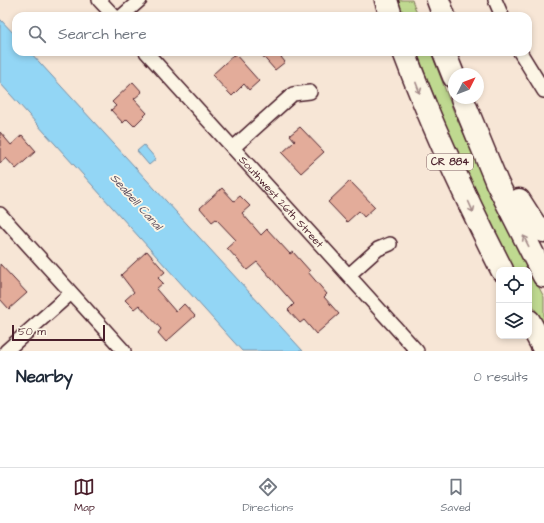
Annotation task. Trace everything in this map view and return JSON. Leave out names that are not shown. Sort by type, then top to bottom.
[{"type":"highway","points":[[386,0],[390,12]]},
{"type":"highway","points":[[425,0],[429,12]]},
{"type":"highway","points":[[438,0],[442,12]]},
{"type":"highway","name":"CR 884","points":[[406,56],[428,112],[476,220],[500,267]]},
{"type":"highway","points":[[446,56],[450,68]]},
{"type":"highway","points":[[459,56],[464,68]]},
{"type":"highway","name":"CR 884","points":[[465,104],[501,191],[544,276]]},
{"type":"highway","points":[[478,104],[517,196],[535,225],[544,231]]},
{"type":"highway","points":[[532,327],[544,349]]},
{"type":"highway","points":[[525,339],[532,351]]},
{"type":"street","points":[[99,0],[110,12]]},
{"type":"street","points":[[126,12],[140,0]]},
{"type":"street","points":[[495,0],[500,12]]},
{"type":"street","name":"Southwest 26th Street","points":[[150,56],[418,351]]},
{"type":"street","points":[[522,56],[544,91]]},
{"type":"street","points":[[233,148],[293,94],[310,92]]},
{"type":"street","points":[[0,214],[124,351]]},
{"type":"street","points":[[349,275],[378,249],[390,244]]},
{"type":"street","points":[[6,351],[71,292]]},
{"type":"green space","points":[[398,0],[412,0],[416,12],[402,12]]},
{"type":"green space","points":[[419,56],[433,56],[448,97],[448,104],[451,104],[501,216],[528,267],[512,267],[487,217],[462,162]]},
{"type":"green space","points":[[532,274],[544,297],[544,326],[532,304]]},
{"type":"water","name":"Seabell Canal","points":[[0,19],[12,32],[12,56],[34,56],[303,351],[242,351],[0,83]]},
{"type":"water","points":[[144,145],[156,159],[149,165],[137,151]]},
{"type":"building","points":[[233,56],[237,56],[259,81],[249,90],[244,84],[232,96],[212,75]]},
{"type":"building","points":[[263,56],[282,56],[281,57],[285,62],[275,70]]},
{"type":"building","points":[[133,82],[142,92],[134,99],[147,113],[134,126],[127,119],[123,123],[111,110],[116,106],[112,102]]},
{"type":"building","points":[[300,127],[324,152],[301,173],[282,153],[295,141],[290,135]]},
{"type":"building","points":[[0,132],[11,145],[22,135],[36,151],[16,169],[6,158],[0,163]]},
{"type":"building","points":[[350,181],[375,207],[364,217],[359,211],[347,222],[328,202]]},
{"type":"building","points":[[222,188],[234,201],[240,196],[250,206],[242,213],[261,235],[267,229],[290,254],[293,252],[310,271],[308,272],[327,294],[324,297],[339,314],[316,334],[304,320],[300,323],[288,310],[294,304],[257,262],[247,270],[227,248],[236,240],[216,219],[212,222],[200,208]]},
{"type":"building","points":[[147,251],[165,272],[158,278],[163,283],[156,289],[176,312],[184,304],[195,316],[166,342],[158,333],[161,329],[139,305],[134,309],[125,300],[134,292],[121,275]]},
{"type":"building","points":[[0,264],[27,293],[9,309],[0,299]]}]
